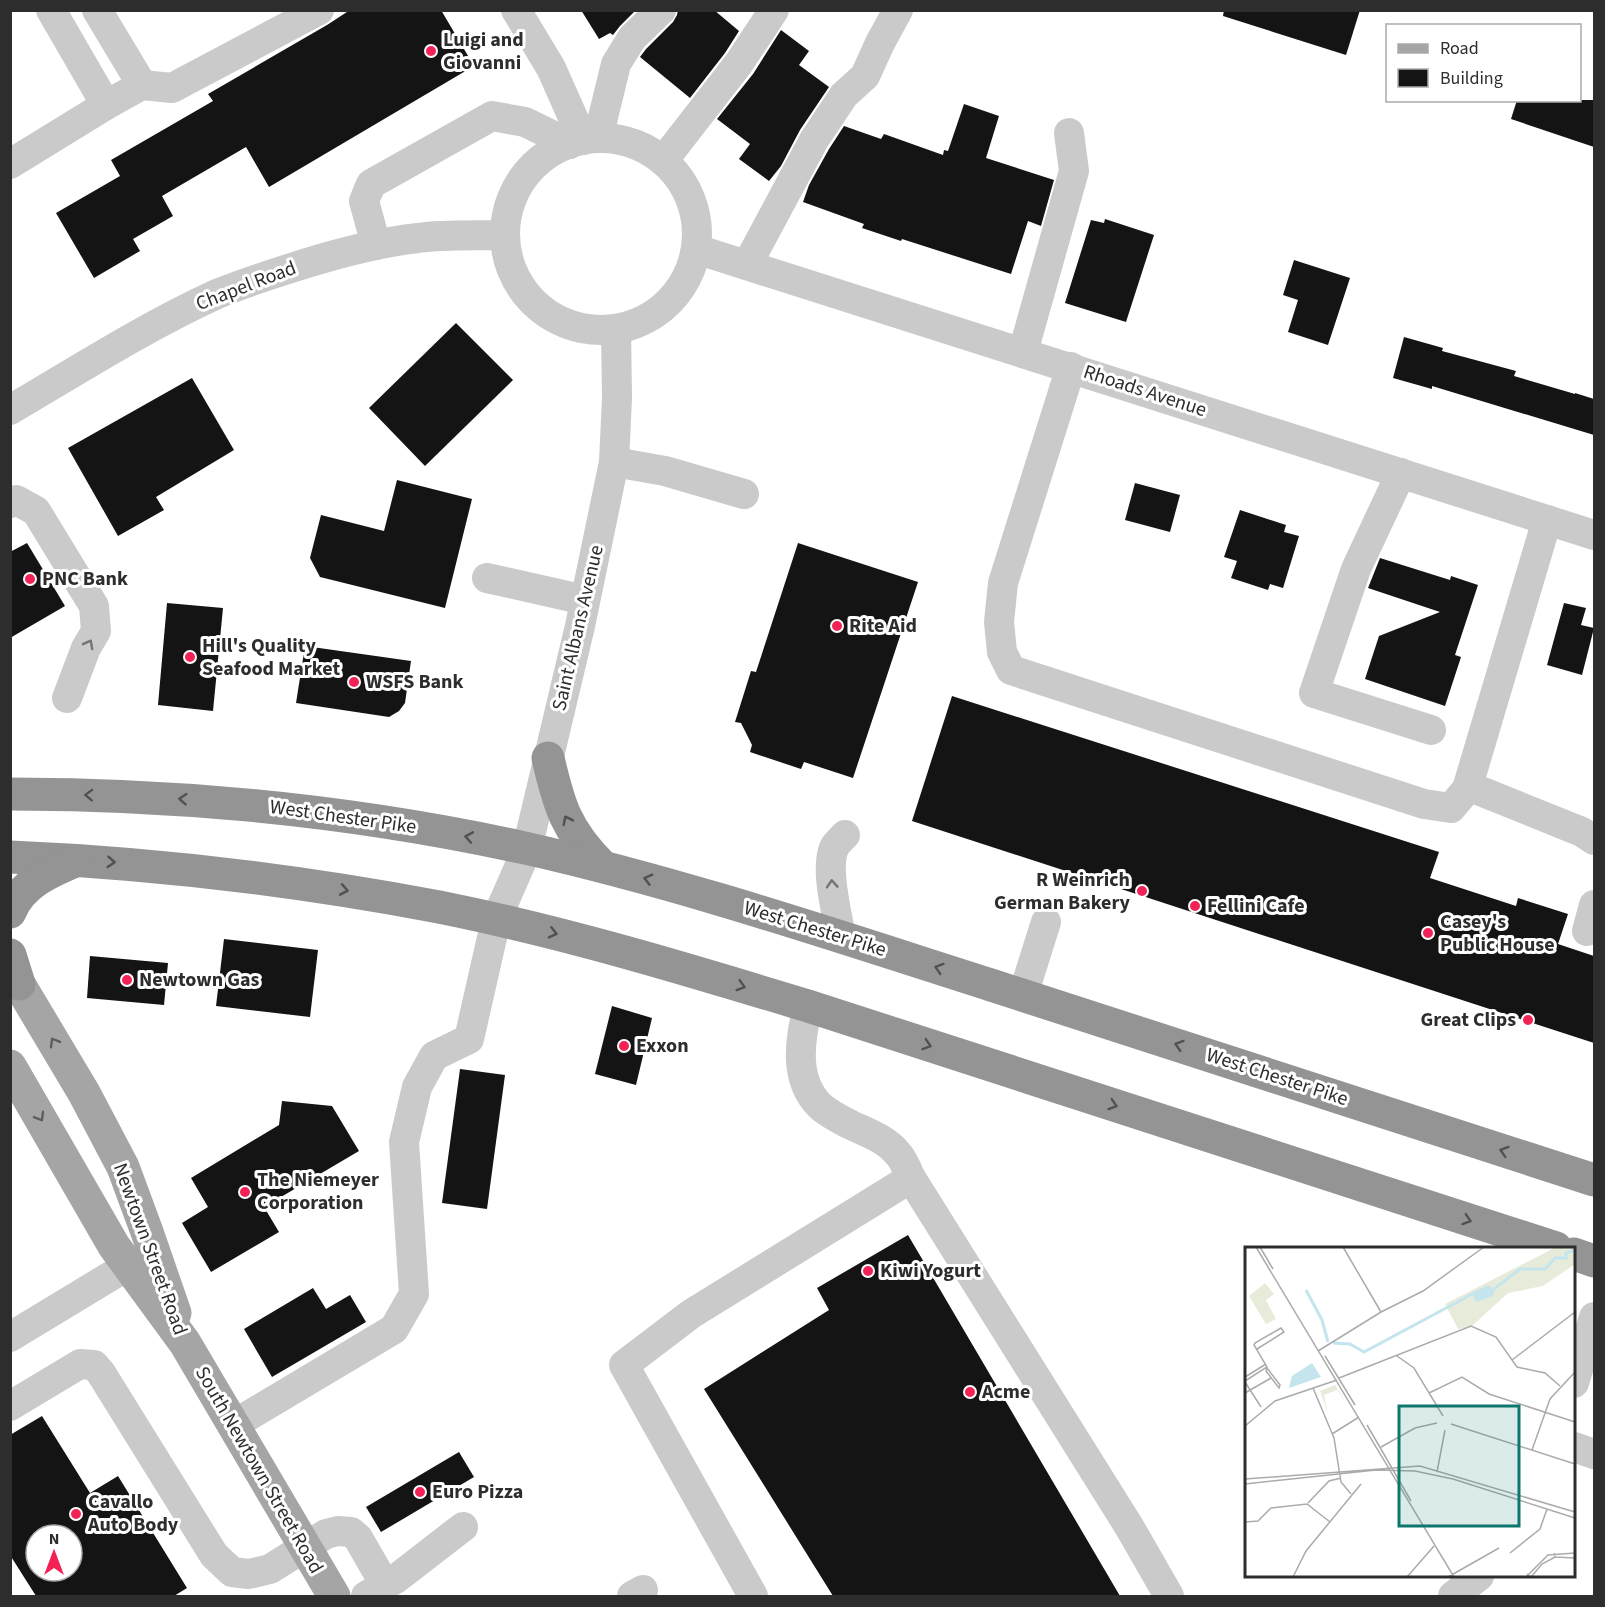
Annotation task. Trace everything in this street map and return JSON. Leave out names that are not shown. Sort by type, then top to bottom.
[{"type":"highway","points":[[548,758],[562,810],[574,834],[588,853],[602,866]]},
{"type":"highway","name":"West Chester Pike","points":[[10,794],[147,797],[273,807],[381,821],[476,838],[602,866],[841,936],[1594,1180]]},
{"type":"highway","points":[[10,856],[183,868],[287,881],[439,907],[555,933],[808,1006],[1553,1247]]},
{"type":"highway","points":[[10,912],[22,891],[38,879],[78,860]]},
{"type":"highway","points":[[1575,1254],[1594,1261]]},
{"type":"main road","name":"Newtown Street Road","points":[[13,969],[84,1093],[123,1167],[185,1343]]},
{"type":"main road","name":"Newtown Street Road","points":[[10,1066],[114,1246],[185,1343]]},
{"type":"main road","name":"South Newtown Street Road","points":[[185,1343],[334,1596]]},
{"type":"street","points":[[51,10],[106,105]]},
{"type":"street","points":[[97,10],[142,85]]},
{"type":"street","points":[[10,164],[142,85],[172,88],[319,10]]},
{"type":"street","points":[[516,10],[550,68],[584,140]]},
{"type":"street","points":[[376,245],[364,201],[371,184],[492,116],[525,122],[584,140],[626,142],[639,146],[663,161],[685,188],[692,203],[696,223],[696,249],[686,280],[665,305],[652,315],[630,326],[615,329],[592,329],[555,319],[526,294],[516,279],[508,261],[504,235],[508,208],[522,177],[545,156],[584,140],[615,64],[632,38],[661,10]]},
{"type":"street","points":[[663,161],[739,63],[774,10]]},
{"type":"street","points":[[747,265],[814,140],[844,95],[865,76],[898,10]]},
{"type":"street","points":[[1023,352],[1074,171],[1069,133]]},
{"type":"street","name":"Chapel Road","points":[[10,410],[116,348],[218,294],[321,258],[376,245],[419,237],[504,235]]},
{"type":"street","name":"Rhoads Avenue","points":[[696,249],[1594,535]]},
{"type":"street","name":"Saint Albans Avenue","points":[[233,1425],[394,1329],[414,1294],[404,1142],[417,1087],[434,1056],[469,1039],[496,920],[527,849],[585,600],[614,462],[617,398],[615,329]]},
{"type":"street","points":[[1071,367],[1003,583],[999,622],[1002,652],[1011,670],[1424,804],[1450,808],[1467,789],[1547,520]]},
{"type":"street","points":[[614,462],[665,471],[744,494]]},
{"type":"street","points":[[1401,473],[1356,569],[1314,693],[1431,730]]},
{"type":"street","points":[[10,503],[16,500],[36,511],[93,606],[96,631],[86,648],[67,698]]},
{"type":"street","points":[[487,578],[585,600]]},
{"type":"street","points":[[1467,786],[1582,832],[1594,840]]},
{"type":"street","points":[[841,936],[832,891],[831,866],[834,847],[845,834]]},
{"type":"street","points":[[1023,995],[1046,922]]},
{"type":"street","points":[[808,1006],[801,1034],[800,1052],[802,1071],[809,1090],[819,1105],[834,1117],[889,1145],[900,1155],[1170,1596]]},
{"type":"street","points":[[753,1596],[624,1365],[691,1314],[912,1178]]},
{"type":"street","points":[[10,1338],[129,1265]]},
{"type":"street","points":[[1575,1380],[1594,1317]]},
{"type":"street","points":[[10,1406],[80,1364],[93,1365],[101,1373],[214,1555],[232,1572],[249,1574],[270,1569],[326,1534],[338,1531],[351,1532],[358,1538],[376,1591],[397,1578],[463,1527]]},
{"type":"street","points":[[1575,1447],[1594,1454]]},
{"type":"street","points":[[1453,1596],[1477,1577]]},
{"type":"building","points":[[350,10],[441,10],[474,66],[269,187],[246,147],[162,196],[173,216],[133,239],[140,251],[94,278],[56,213],[120,176],[111,160],[213,101],[208,94]]},
{"type":"building","points":[[581,10],[636,10],[613,35],[610,33],[599,39]]},
{"type":"building","points":[[678,10],[714,10],[739,31],[690,98],[640,57],[673,22]]},
{"type":"building","points":[[1224,10],[1360,10],[1346,55],[1223,16]]},
{"type":"building","points":[[781,30],[809,51],[799,65],[829,87],[800,130],[781,166],[769,181],[739,159],[750,144],[717,119],[753,74]]},
{"type":"building","points":[[1594,100],[1594,147],[1511,119],[1516,102]]},
{"type":"building","points":[[964,104],[999,116],[986,158],[1054,180],[1041,226],[1028,221],[1011,274],[862,228],[864,224],[803,202],[809,185],[844,126],[881,139],[884,134],[943,155],[944,150],[948,151]]},
{"type":"building","points":[[1105,219],[1154,235],[1126,322],[1065,303],[1091,220],[1104,223]]},
{"type":"building","points":[[1294,260],[1350,278],[1328,345],[1288,332],[1298,300],[1283,295]]},
{"type":"building","points":[[456,323],[513,380],[425,466],[369,408]]},
{"type":"building","points":[[1404,337],[1443,348],[1442,351],[1516,371],[1514,376],[1594,399],[1594,435],[1432,386],[1432,389],[1393,378]]},
{"type":"building","points":[[192,378],[234,450],[156,497],[164,510],[118,536],[68,448]]},
{"type":"building","points":[[397,480],[472,499],[445,608],[320,577],[310,558],[321,515],[384,531]]},
{"type":"building","points":[[1135,483],[1180,495],[1170,532],[1125,520]]},
{"type":"building","points":[[1240,510],[1286,525],[1284,532],[1299,536],[1283,588],[1270,584],[1268,590],[1231,578],[1237,561],[1224,557]]},
{"type":"building","name":"PNC Bank","points":[[27,543],[65,606],[10,638],[10,552]]},
{"type":"building","name":"Rite Aid","points":[[798,543],[918,582],[853,778],[804,762],[801,769],[750,752],[752,745],[741,723],[735,722],[751,671],[756,672]]},
{"type":"building","points":[[1380,558],[1450,580],[1451,576],[1478,585],[1455,655],[1461,657],[1445,706],[1365,679],[1379,636],[1440,612],[1368,588]]},
{"type":"building","name":"Hill's Quality Seafood Market","points":[[167,603],[223,608],[213,711],[158,705]]},
{"type":"building","points":[[1564,603],[1586,608],[1581,625],[1594,628],[1582,675],[1547,665]]},
{"type":"building","name":"WSFS Bank","points":[[305,646],[411,661],[405,703],[399,711],[389,717],[296,703]]},
{"type":"building","points":[[952,696],[1439,852],[1430,878],[1516,906],[1518,898],[1568,914],[1558,944],[1594,956],[1594,1043],[912,821]]},
{"type":"building","points":[[224,939],[318,950],[310,1017],[216,1006]]},
{"type":"building","name":"Newtown Gas","points":[[90,956],[168,963],[164,1005],[87,998]]},
{"type":"building","name":"Exxon","points":[[612,1006],[652,1018],[636,1085],[595,1074]]},
{"type":"building","points":[[460,1069],[505,1075],[487,1209],[442,1203]]},
{"type":"building","name":"The Niemeyer Corporation","points":[[282,1101],[332,1106],[359,1151],[264,1207],[279,1232],[211,1272],[182,1223],[208,1207],[191,1178],[279,1125]]},
{"type":"building","points":[[908,1235],[1120,1596],[833,1596],[704,1389],[829,1310],[817,1288]]},
{"type":"building","points":[[313,1288],[326,1309],[350,1295],[366,1322],[272,1377],[244,1329]]},
{"type":"building","name":"Cavallo Auto Body","points":[[42,1416],[90,1493],[118,1476],[187,1588],[174,1596],[36,1596],[28,1583],[84,1583],[84,1523],[24,1523],[24,1577],[10,1555],[10,1435]]},
{"type":"building","name":"Euro Pizza","points":[[459,1452],[474,1477],[381,1532],[366,1507]]},
{"type":"place","name":"Luigi and Giovanni","points":[[431,51]]},
{"type":"place","name":"PNC Bank","points":[[30,579]]},
{"type":"place","name":"Rite Aid","points":[[837,626]]},
{"type":"place","name":"Hill's Quality Seafood Market","points":[[190,657]]},
{"type":"place","name":"WSFS Bank","points":[[354,682]]},
{"type":"place","name":"R Weinrich German Bakery","points":[[1142,891]]},
{"type":"place","name":"Fellini Cafe","points":[[1195,906]]},
{"type":"place","name":"Casey's Public House","points":[[1428,933]]},
{"type":"place","name":"Newtown Gas","points":[[127,980]]},
{"type":"place","name":"Great Clips","points":[[1528,1020]]},
{"type":"place","name":"Exxon","points":[[624,1046]]},
{"type":"place","name":"The Niemeyer Corporation","points":[[245,1192]]},
{"type":"place","name":"Kiwi Yogurt","points":[[868,1271]]},
{"type":"place","name":"Acme","points":[[970,1392]]},
{"type":"place","name":"Euro Pizza","points":[[420,1492]]},
{"type":"place","name":"Cavallo Auto Body","points":[[76,1514]]}]
